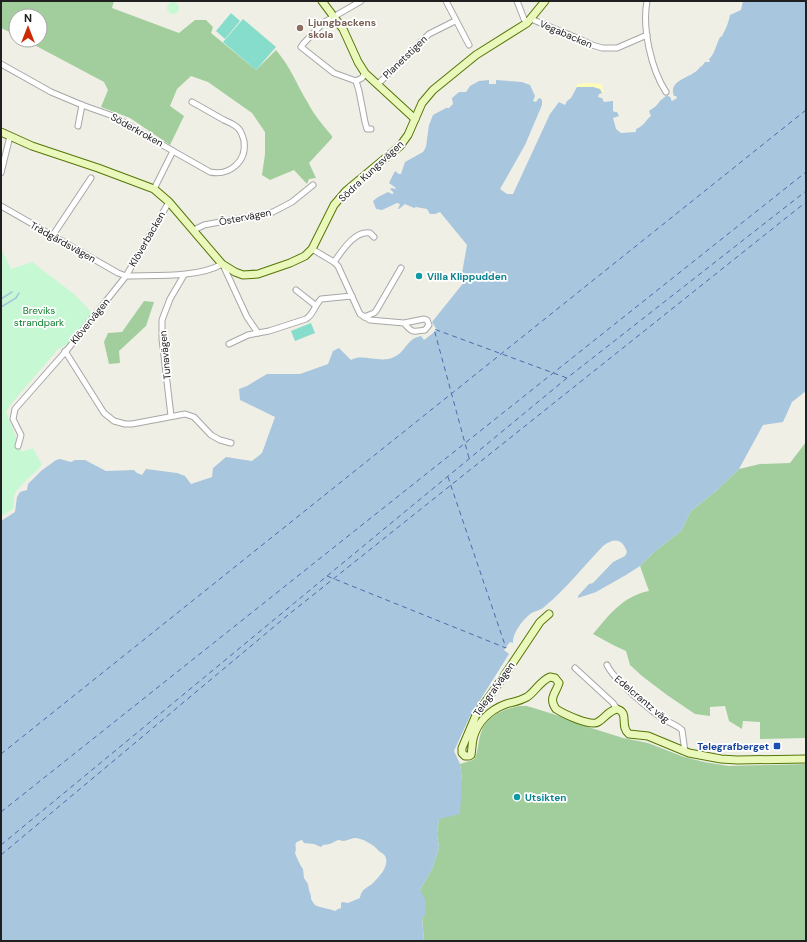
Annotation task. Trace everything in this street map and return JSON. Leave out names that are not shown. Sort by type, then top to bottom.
[{"type":"street","points":[[322,1],[343,29],[358,62],[365,73],[415,119]]},
{"type":"street","points":[[362,1],[334,16],[313,32],[301,48],[334,73],[356,81],[362,78],[365,73]]},
{"type":"street","points":[[446,1],[469,45]]},
{"type":"street","points":[[517,1],[524,19],[529,21]]},
{"type":"street","name":"Södra Kungsvägen","points":[[1,132],[32,146],[154,189],[169,202],[222,265],[243,275],[258,274],[290,264],[305,256],[312,249],[339,198],[400,146],[408,135],[422,103],[433,90],[476,55],[529,21],[545,1]]},
{"type":"street","points":[[647,1],[647,35],[652,58],[666,92]]},
{"type":"street","name":"Planetstigen","points":[[377,85],[429,34],[456,20]]},
{"type":"street","name":"Vegabacken","points":[[529,21],[558,30],[602,48],[617,48],[647,35]]},
{"type":"street","name":"Söderkroken","points":[[1,64],[50,92],[113,116],[173,151],[154,189]]},
{"type":"street","points":[[356,81],[360,91],[366,126],[367,129],[371,129]]},
{"type":"street","points":[[173,151],[210,172],[215,173],[227,172],[233,169],[241,159],[245,149],[244,137],[238,128],[192,102]]},
{"type":"street","points":[[78,126],[82,105]]},
{"type":"street","points":[[1,173],[10,136]]},
{"type":"street","points":[[53,235],[91,178]]},
{"type":"street","name":"Östervägen","points":[[194,231],[204,225],[273,212],[292,202],[313,185]]},
{"type":"street","name":"Klöverbacken","points":[[126,276],[169,202]]},
{"type":"street","name":"Trädgårdsvägen","points":[[1,206],[118,273],[126,276]]},
{"type":"street","points":[[334,262],[354,239],[362,233],[370,233],[374,237]]},
{"type":"street","points":[[312,249],[334,262],[341,269],[357,308],[364,317],[370,320],[404,323]]},
{"type":"street","points":[[126,276],[184,275],[222,265],[247,317],[258,333]]},
{"type":"street","points":[[364,317],[374,314],[401,268]]},
{"type":"street","name":"Tunavägen","points":[[171,416],[162,339],[162,320],[170,299],[184,275]]},
{"type":"street","name":"Klövervägen","points":[[18,446],[21,435],[13,418],[15,409],[65,352],[126,276]]},
{"type":"street","points":[[296,290],[316,305]]},
{"type":"street","points":[[229,344],[248,335],[269,331],[306,319],[311,316],[316,305],[321,299],[352,296]]},
{"type":"street","points":[[65,352],[104,413],[110,419],[119,423],[132,424],[181,414],[190,415],[211,435],[220,440],[231,443]]},
{"type":"street","name":"Telegrafvägen","points":[[549,614],[537,627],[476,715],[462,748],[463,755],[467,757],[471,755],[475,732],[484,718],[498,707],[526,698],[548,678],[553,677],[559,683],[553,694],[552,700],[558,711],[590,724],[594,724],[609,712],[616,709]]},
{"type":"street","name":"Edelcrantz väg","points":[[607,665],[614,677],[642,702],[662,718],[682,730],[685,752]]},
{"type":"street","points":[[575,668],[613,703],[616,709],[623,714],[624,728],[629,734],[652,737],[685,752],[721,759],[806,759]]},
{"type":"shaded area","points":[[1,1],[114,1],[112,8],[179,33],[195,20],[206,20],[213,27],[211,33],[256,70],[276,50],[289,69],[313,112],[332,136],[332,138],[309,163],[316,178],[309,179],[307,184],[294,170],[270,180],[262,175],[265,154],[265,132],[252,113],[208,82],[191,76],[177,89],[170,106],[184,116],[170,145],[130,118],[101,107],[108,90],[104,82],[40,48],[48,48],[48,8],[8,8],[8,31],[1,28]]},
{"type":"shaded area","points":[[743,1],[806,1],[806,391],[792,402],[783,422],[763,425],[739,469],[715,492],[691,511],[681,531],[654,552],[640,566],[596,592],[578,598],[578,596],[589,584],[593,583],[613,562],[625,556],[627,552],[623,544],[617,541],[607,543],[551,601],[541,609],[531,614],[521,624],[514,636],[513,643],[510,642],[504,650],[509,654],[470,716],[454,751],[460,764],[462,780],[460,814],[439,819],[437,834],[439,848],[432,869],[420,890],[426,901],[425,915],[422,918],[424,941],[1,941],[1,521],[15,512],[17,497],[20,492],[27,490],[28,484],[41,471],[56,460],[60,459],[71,462],[75,460],[85,460],[106,471],[134,470],[142,475],[146,469],[177,473],[185,476],[191,484],[212,477],[213,468],[226,457],[252,461],[262,453],[275,417],[240,400],[239,389],[267,374],[300,374],[328,364],[333,351],[339,348],[351,360],[356,358],[389,359],[394,357],[398,355],[412,340],[421,336],[424,340],[437,330],[432,322],[465,281],[462,273],[467,245],[440,212],[430,214],[427,209],[414,208],[405,204],[398,209],[400,204],[397,203],[382,210],[376,209],[373,201],[388,192],[392,194],[394,193],[390,189],[396,188],[389,183],[395,171],[401,174],[405,162],[423,152],[426,147],[429,125],[433,115],[446,108],[449,108],[453,104],[452,98],[459,92],[466,92],[470,86],[479,81],[489,80],[489,84],[496,84],[496,80],[522,82],[530,85],[535,96],[533,101],[536,102],[540,98],[542,100],[542,105],[525,145],[500,189],[507,194],[513,194],[550,114],[559,102],[565,105],[577,87],[593,87],[600,89],[602,93],[599,94],[598,97],[602,98],[604,102],[613,101],[613,111],[617,112],[619,116],[613,118],[616,129],[621,133],[636,132],[636,129],[642,126],[651,116],[649,111],[667,95],[672,101],[677,98],[674,96],[673,90],[674,86],[678,82],[697,71],[705,62],[710,62],[709,59],[725,30],[730,15],[741,10]],"holes":[[[354,838],[368,842],[384,854],[386,859],[384,870],[373,883],[363,890],[360,898],[348,903],[342,902],[341,908],[335,911],[315,905],[311,899],[308,884],[304,878],[303,869],[295,853],[297,842],[302,840],[304,843],[314,844],[321,847],[338,840],[344,841]]]},
{"type":"shaded area","points":[[231,13],[240,21],[225,39],[216,31]]},
{"type":"shaded area","points":[[243,19],[276,47],[256,70],[223,42]]},
{"type":"shaded area","points":[[144,301],[154,302],[146,326],[119,351],[120,363],[109,364],[104,342],[108,333],[122,332]]},
{"type":"shaded area","points":[[311,323],[315,333],[295,341],[291,331]]},
{"type":"shaded area","points":[[806,442],[806,738],[760,739],[760,722],[743,721],[742,729],[729,721],[725,706],[710,707],[710,716],[695,714],[642,676],[630,665],[626,651],[593,634],[617,607],[632,597],[649,591],[640,566],[654,552],[681,531],[691,511],[715,492],[739,469],[760,464],[790,463]]},
{"type":"shaded area","points":[[520,706],[527,706],[588,727],[623,738],[648,743],[684,757],[704,762],[729,766],[806,764],[806,941],[424,941],[420,890],[432,869],[439,848],[437,834],[439,819],[462,780],[460,764],[475,758],[481,733],[484,725],[488,721],[503,711]]},
{"type":"sand","points":[[578,84],[600,84],[603,86],[602,89],[605,92],[602,93],[601,90],[593,87],[576,86]]},
{"type":"green space","points":[[171,2],[175,2],[179,8],[175,14],[171,14],[167,10],[167,6]]},
{"type":"green space","name":"Breviks strandpark","points":[[1,248],[11,269],[32,262],[74,294],[93,314],[66,345],[58,349],[11,404],[6,412],[22,452],[33,448],[42,465],[15,493],[13,509],[1,516]]},
{"type":"waterway","points":[[1,299],[12,292]]},
{"type":"waterway","points":[[1,307],[16,298],[19,293]]},
{"type":"ferry route","points":[[1,754],[806,110]]},
{"type":"ferry route","points":[[1,812],[806,172]]},
{"type":"ferry route","points":[[1,845],[567,378],[806,191]]},
{"type":"ferry route","points":[[1,855],[288,615],[806,202]]},
{"type":"ferry route","points":[[469,458],[434,329],[567,378]]},
{"type":"ferry route","points":[[327,576],[506,648],[448,477]]},
{"type":"place","name":"Ljungbackens skola","points":[[300,28]]},
{"type":"place","name":"Villa Klippudden","points":[[419,276]]},
{"type":"place","name":"Telegrafberget","points":[[777,746]]},
{"type":"place","name":"Utsikten","points":[[517,797]]}]
